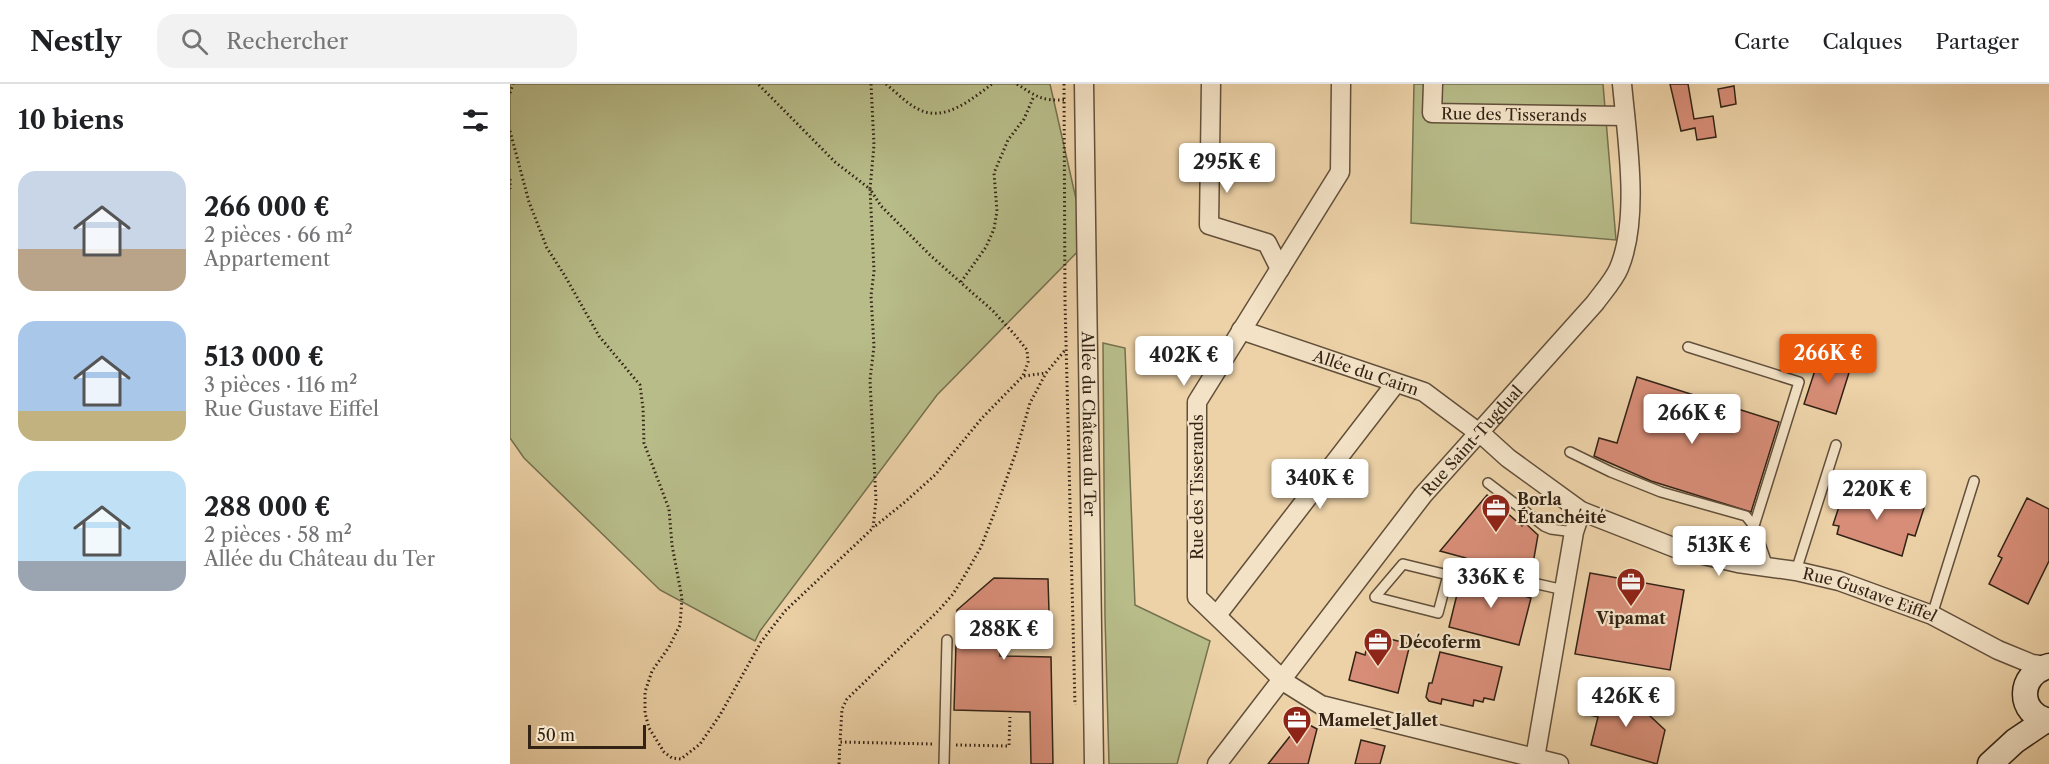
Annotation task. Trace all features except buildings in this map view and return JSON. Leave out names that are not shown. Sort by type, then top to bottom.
[{"type":"main road","points":[[2015,741],[2024,718],[2026,693],[2034,673],[2048,666]]},
{"type":"main road","points":[[2026,693],[2033,713],[2048,721]]},
{"type":"main road","points":[[1990,764],[2015,741],[2048,721]]},
{"type":"street","name":"Allée du Château du Ter","points":[[1084,84],[1094,764]]},
{"type":"street","points":[[1211,84],[1209,225],[1267,243],[1280,269]]},
{"type":"street","name":"Rue des Tisserands","points":[[1341,84],[1340,172],[1197,402],[1197,597],[1282,679],[1321,705],[1559,764]]},
{"type":"street","name":"Rue des Tisserands","points":[[1433,84],[1432,113],[1625,116]]},
{"type":"street","name":"Rue Saint-Tugdual","points":[[1217,764],[1423,495],[1595,303],[1618,270],[1629,231],[1630,161],[1623,84]]},
{"type":"street","name":"Allée du Cairn","points":[[1241,330],[1424,392],[1480,433]]},
{"type":"street","points":[[1217,615],[1396,383]]},
{"type":"street","name":"Rue Gustave Eiffel","points":[[1480,433],[1508,458],[1581,511],[1678,549],[1738,563],[1796,571],[1839,581],[1932,615],[1998,650],[2032,664],[2048,666]]},
{"type":"street","points":[[1535,758],[1574,532],[1581,511]]},
{"type":"street","name":"Rue Gustave Eiffel","points":[[1998,650],[2011,664],[2026,693]]},
{"type":"lane","points":[[1688,347],[1799,382],[1754,526]]},
{"type":"lane","points":[[1796,571],[1836,446]]},
{"type":"lane","points":[[1570,452],[1660,492],[1746,516],[1754,526],[1768,567]]},
{"type":"lane","points":[[1932,615],[1974,481]]},
{"type":"lane","points":[[1488,483],[1544,526],[1574,532]]},
{"type":"lane","points":[[1448,575],[1403,564],[1375,597],[1438,613],[1451,564],[1564,590]]},
{"type":"lane","points":[[944,764],[947,640]]},
{"type":"path","points":[[510,93],[513,84]]},
{"type":"path","points":[[510,131],[529,202],[547,248],[599,336],[640,385],[644,443],[669,509],[672,545],[682,598],[680,625],[669,647],[652,671],[645,692],[645,713],[649,728],[664,752],[672,758],[681,759],[700,744],[720,715],[761,642],[785,610],[873,528],[936,474],[982,418],[1023,376],[1028,362],[1027,350],[993,311],[881,206],[870,189],[835,162],[758,84]]},
{"type":"path","points":[[871,84],[874,145],[870,189],[874,271],[871,296],[874,346],[870,380],[876,500],[873,528]]},
{"type":"path","points":[[886,84],[921,111],[936,115],[949,112],[992,84]]},
{"type":"path","points":[[1017,84],[1034,96],[1048,101],[1064,100]]},
{"type":"path","points":[[1064,84],[1066,348],[1075,705]]},
{"type":"path","points":[[961,282],[986,247],[994,229],[997,211],[994,173],[1008,141],[1024,119],[1034,96]]},
{"type":"path","points":[[510,179],[510,189]]},
{"type":"path","points":[[839,764],[842,709],[847,699],[939,610],[965,575],[981,547],[995,511],[1030,403],[1046,374],[1066,348]]},
{"type":"path","points":[[1023,376],[1046,374]]},
{"type":"path","points":[[953,745],[1009,746],[1010,717]]},
{"type":"path","points":[[840,742],[932,744]]},
{"type":"path","points":[[681,759],[681,764]]},
{"type":"green space","points":[[510,84],[1050,84],[1086,243],[937,395],[760,631],[755,641],[660,590],[524,458],[510,438]]},
{"type":"green space","points":[[1414,84],[1603,84],[1616,240],[1411,223]]},
{"type":"green space","points":[[1103,343],[1125,348],[1135,605],[1210,641],[1177,764],[1109,764],[1105,617]]},
{"type":"place","name":"Borla Étanchéité","points":[[1496,534]]},
{"type":"place","name":"Vipamat","points":[[1631,608]]},
{"type":"place","name":"Décoferm","points":[[1378,668]]},
{"type":"place","name":"Mamelet Jallet","points":[[1297,746]]}]
